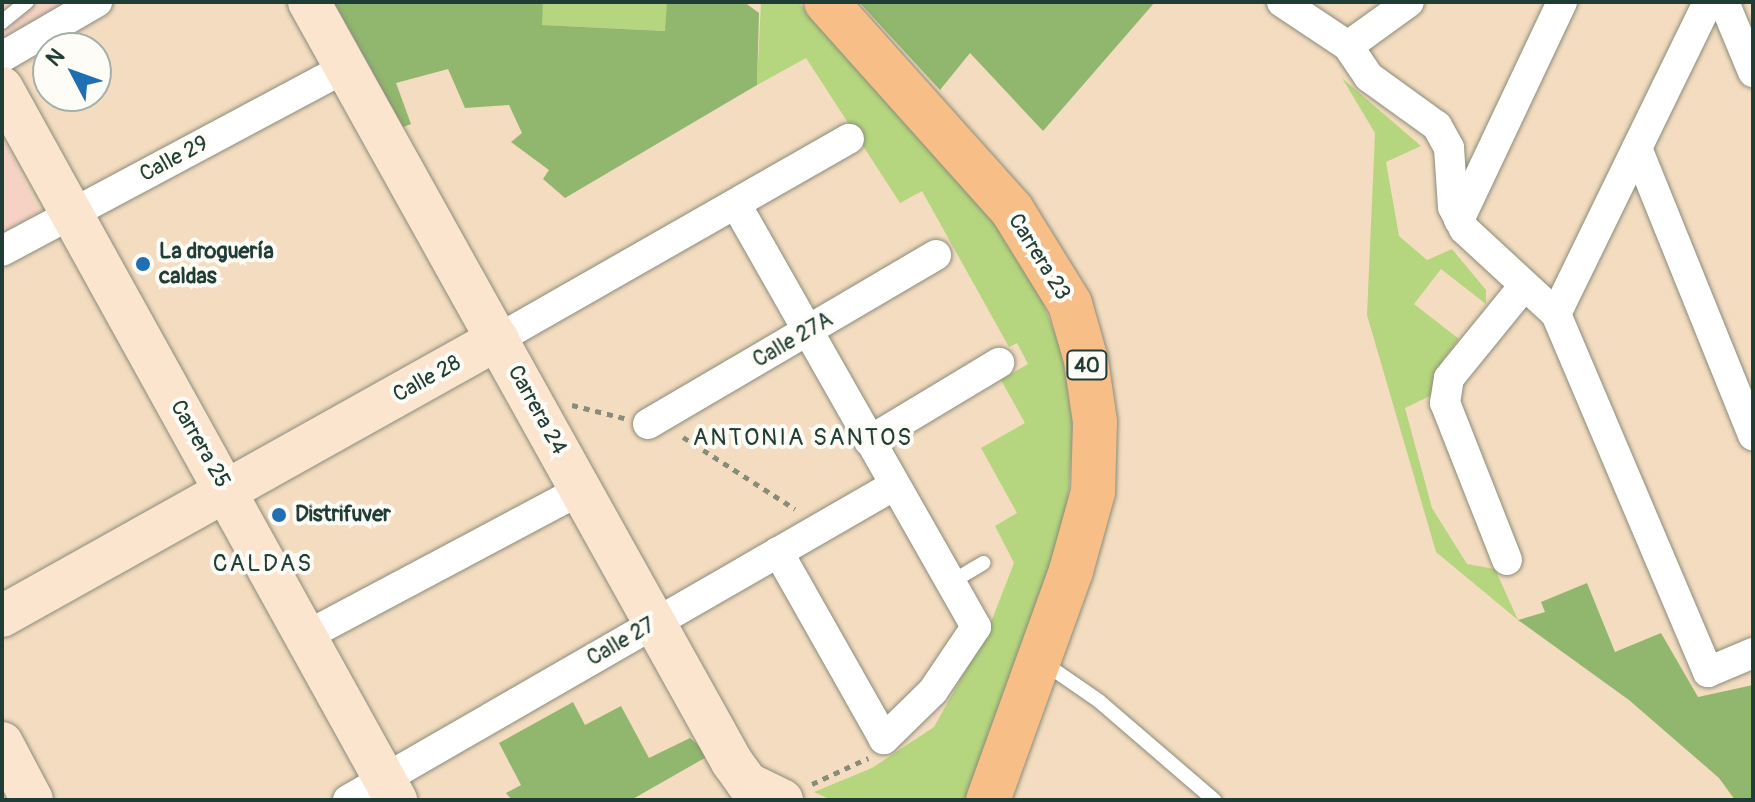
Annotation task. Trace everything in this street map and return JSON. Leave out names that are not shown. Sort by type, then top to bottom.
[{"type":"highway","name":"Carrera 23","points":[[826,2],[1012,210],[1070,304],[1086,360],[1095,422],[1093,492],[1040,661],[988,800]]},
{"type":"street","points":[[2,57],[97,2]]},
{"type":"street","name":"Carrera 24","points":[[309,2],[732,762],[747,783],[777,798]]},
{"type":"street","points":[[1282,2],[1348,46],[1369,77],[1437,126],[1449,148],[1450,193],[1459,220],[1480,249],[1556,314],[1708,672],[1753,653]]},
{"type":"street","points":[[1348,46],[1409,2]]},
{"type":"street","points":[[1459,220],[1562,2]]},
{"type":"street","points":[[1556,314],[1708,2]]},
{"type":"street","points":[[1724,2],[1753,72]]},
{"type":"street","name":"Calle 29","points":[[2,251],[346,67]]},
{"type":"street","name":"Carrera 25","points":[[2,88],[391,790]]},
{"type":"street","name":"Calle 28","points":[[2,616],[737,206],[849,139]]},
{"type":"street","points":[[1637,148],[1753,435]]},
{"type":"street","points":[[737,206],[976,627],[933,691],[884,739],[778,552]]},
{"type":"street","name":"Calle 27A","points":[[648,424],[936,255]]},
{"type":"street","points":[[1507,560],[1445,403],[1449,378],[1523,287]]},
{"type":"street","points":[[869,441],[999,363]]},
{"type":"street","name":"Calle 27","points":[[348,800],[391,790],[655,622],[895,485]]},
{"type":"street","points":[[306,636],[581,490]]},
{"type":"street","points":[[2,743],[32,800]]},
{"type":"lane","points":[[2,22],[27,2]]},
{"type":"lane","points":[[950,583],[983,563]]},
{"type":"lane","points":[[1040,661],[1099,701],[1214,800]]},
{"type":"path","points":[[528,394],[648,424],[692,441],[753,486],[787,503],[816,529]]},
{"type":"path","points":[[777,798],[829,779],[874,755],[884,739]]},
{"type":"shaded area","points":[[2,2],[61,2],[63,5],[2,37]]},
{"type":"shaded area","points":[[2,137],[40,214],[2,235]]},
{"type":"green space","points":[[334,2],[543,2],[542,25],[665,31],[667,2],[744,2],[759,13],[757,85],[565,198],[543,179],[549,170],[511,142],[522,133],[509,105],[465,108],[448,69],[396,83],[411,124],[403,127]]},
{"type":"green space","points":[[543,2],[667,2],[666,31],[541,25]]},
{"type":"green space","points":[[761,2],[798,2],[995,223],[1035,281],[1062,353],[1073,428],[1068,500],[1047,583],[970,800],[831,800],[814,792],[872,768],[934,727],[988,630],[1014,563],[995,526],[1017,513],[981,448],[1025,423],[1001,380],[1028,364],[1017,343],[1009,347],[922,191],[900,203],[806,58],[757,85]]},
{"type":"green space","points":[[859,2],[1155,2],[1043,131],[970,53],[940,90]]},
{"type":"green space","points":[[1342,78],[1421,146],[1386,162],[1399,236],[1427,260],[1452,249],[1486,290],[1486,304],[1441,269],[1414,304],[1459,339],[1442,361],[1432,395],[1405,408],[1432,508],[1467,564],[1495,569],[1518,620],[1436,552],[1367,315],[1375,133]]},
{"type":"green space","points":[[1587,583],[1615,652],[1661,633],[1698,697],[1753,685],[1753,800],[1735,800],[1719,778],[1629,700],[1518,620],[1545,612],[1541,602]]},
{"type":"green space","points":[[573,702],[585,725],[621,706],[649,758],[690,738],[710,755],[631,800],[512,800],[506,793],[521,785],[499,743]]},
{"type":"place","name":"La droguería caldas","points":[[143,264]]},
{"type":"place","name":"Distrifuver","points":[[279,515]]},
{"type":"district","name":"ANTONIA SANTOS","points":[[803,438]]},
{"type":"district","name":"CALDAS","points":[[263,564]]}]
